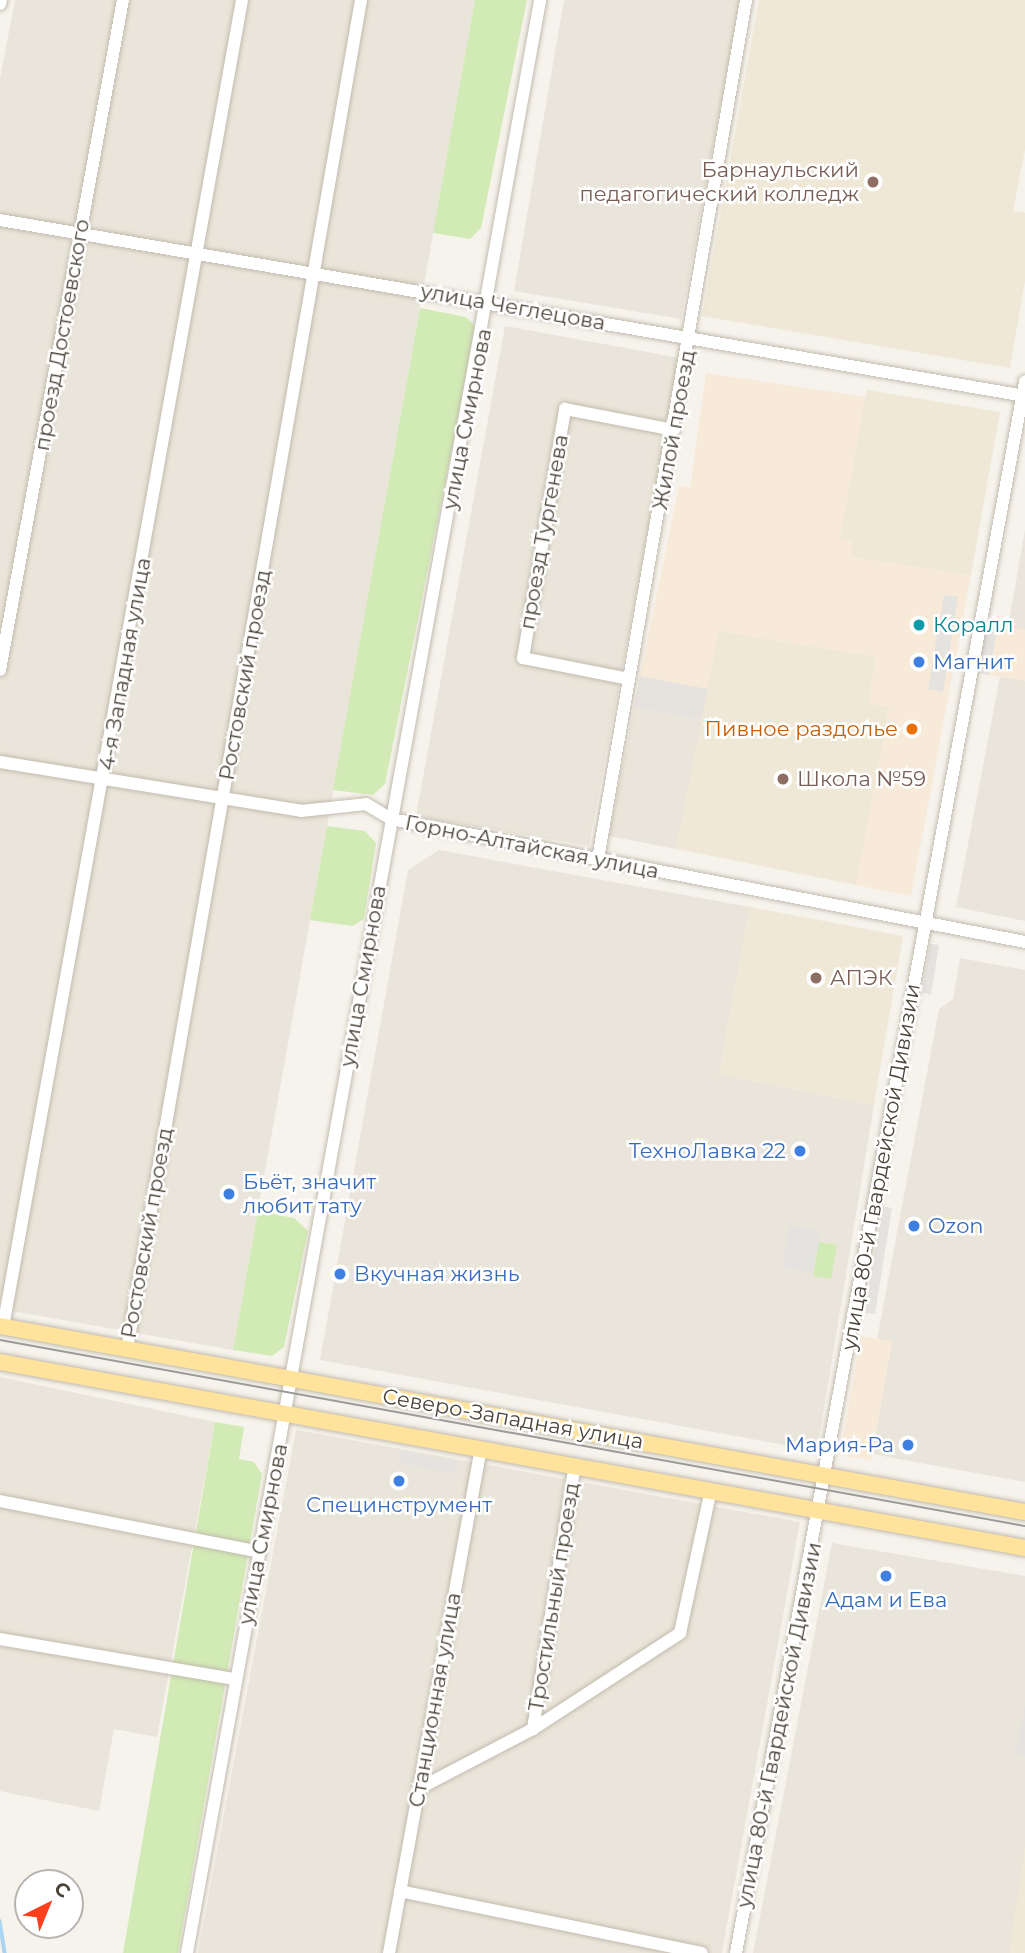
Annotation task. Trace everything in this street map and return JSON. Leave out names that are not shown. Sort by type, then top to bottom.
[{"type":"main road","name":"Северо-Западная улица","points":[[2,1327],[1025,1512]]},
{"type":"main road","name":"Северо-Западная улица","points":[[0,1362],[1025,1548]]},
{"type":"street","name":"проезд Достоевского","points":[[0,670],[123,0]]},
{"type":"street","name":"4-я Западная улица","points":[[2,1327],[105,780],[242,0]]},
{"type":"street","name":"Ростовский проезд","points":[[127,1349],[222,796],[318,276],[361,0]]},
{"type":"street","name":"улица Смирнова","points":[[187,1953],[391,819],[489,301],[540,0]]},
{"type":"street","name":"Жилой проезд","points":[[598,859],[746,0]]},
{"type":"street","name":"улица Чеглецова","points":[[0,220],[80,237],[489,301],[689,340],[1024,396]]},
{"type":"street","name":"улица 80-й Гвардейской Дивизии","points":[[736,1953],[828,1476],[923,924],[1025,381]]},
{"type":"street","name":"проезд Тургенева","points":[[629,679],[523,658],[565,409],[674,430]]},
{"type":"street","name":"Горно-Алтайская улица","points":[[0,762],[222,796],[301,811],[366,804],[391,819],[1025,942]]},
{"type":"street","name":"Станционная улица","points":[[389,1953],[481,1448]]},
{"type":"street","name":"Тростильный проезд","points":[[533,1729],[575,1465]]},
{"type":"street","points":[[420,1788],[533,1729],[680,1633],[711,1490]]},
{"type":"street","points":[[0,1501],[259,1552]]},
{"type":"street","points":[[0,1639],[235,1679]]},
{"type":"street","points":[[400,1891],[702,1953]]},
{"type":"shaded area","points":[[15,0],[475,0],[233,1350],[0,1309],[0,79]]},
{"type":"shaded area","points":[[564,0],[740,0],[681,319],[514,291]]},
{"type":"shaded area","name":"Барнаульский педагогический колледж","points":[[759,0],[1025,0],[1025,150],[1013,211],[1025,213],[1025,281],[1010,368],[702,316]]},
{"type":"shaded area","points":[[505,326],[680,358],[589,846],[416,816]]},
{"type":"shaded area","points":[[706,373],[866,397],[840,538],[853,541],[851,557],[971,575],[911,896],[856,885],[889,708],[869,705],[875,657],[720,631],[708,689],[640,676],[679,486],[690,488]]},
{"type":"shaded area","points":[[867,390],[1000,412],[971,575],[851,557],[853,541],[840,539]]},
{"type":"shaded area","points":[[1025,530],[1025,630],[1008,627]]},
{"type":"shaded area","points":[[944,595],[958,597],[943,692],[928,689]]},
{"type":"shaded area","points":[[987,624],[1025,630],[1025,681],[977,673]]},
{"type":"shaded area","points":[[987,624],[998,626],[989,675],[977,673]]},
{"type":"shaded area","name":"Школа №59","points":[[719,631],[875,657],[869,704],[889,707],[856,885],[676,849]]},
{"type":"shaded area","points":[[640,676],[708,689],[702,720],[634,708]]},
{"type":"shaded area","points":[[1000,677],[1025,681],[1025,921],[956,907]]},
{"type":"shaded area","points":[[634,708],[702,720],[676,849],[609,836]]},
{"type":"shaded area","points":[[439,850],[750,907],[719,1074],[874,1105],[817,1451],[320,1360],[408,870]]},
{"type":"shaded area","name":"АПЭК","points":[[750,907],[903,936],[874,1105],[719,1074]]},
{"type":"shaded area","points":[[930,944],[939,945],[931,995],[922,993]]},
{"type":"shaded area","points":[[960,958],[1025,970],[1025,1482],[872,1454],[892,1342],[877,1339],[939,1009],[953,999]]},
{"type":"shaded area","points":[[882,1206],[892,1208],[875,1314],[865,1313]]},
{"type":"shaded area","points":[[789,1226],[820,1231],[813,1273],[782,1267]]},
{"type":"shaded area","points":[[861,1336],[892,1341],[871,1460],[840,1455]]},
{"type":"shaded area","points":[[0,1377],[215,1422],[157,1737],[114,1729],[99,1811],[0,1791]]},
{"type":"shaded area","points":[[296,1430],[800,1522],[722,1953],[198,1953]]},
{"type":"shaded area","points":[[402,1451],[457,1462],[454,1474],[399,1463]]},
{"type":"shaded area","points":[[832,1543],[1025,1576],[1025,1953],[753,1953]]},
{"type":"shaded area","points":[[1025,1705],[1025,1756],[1015,1754]]},
{"type":"shaded area","points":[[1025,1844],[1025,1953],[1009,1953],[1021,1874]]},
{"type":"green space","points":[[475,0],[527,0],[481,228],[470,239],[433,233]]},
{"type":"green space","points":[[420,308],[466,317],[476,327],[385,784],[373,795],[333,790]]},
{"type":"green space","points":[[327,826],[365,831],[376,843],[364,919],[352,926],[310,920]]},
{"type":"green space","points":[[258,1211],[294,1218],[308,1231],[284,1347],[272,1356],[233,1350]]},
{"type":"green space","points":[[819,1242],[837,1245],[831,1279],[813,1276]]},
{"type":"green space","points":[[215,1422],[244,1427],[239,1459],[254,1462],[262,1474],[178,1953],[123,1953]]},
{"type":"waterway","points":[[0,1921],[5,1953]]},
{"type":"tram line","points":[[0,1340],[1025,1526]]},
{"type":"place","name":"Барнаульский педагогический колледж","points":[[873,182]]},
{"type":"place","name":"Коралл","points":[[919,625]]},
{"type":"place","name":"Магнит","points":[[919,662]]},
{"type":"place","name":"Пивное раздолье","points":[[912,729]]},
{"type":"place","name":"Школа №59","points":[[783,779]]},
{"type":"place","name":"АПЭК","points":[[816,978]]},
{"type":"place","name":"ТехноЛавка 22","points":[[800,1151]]},
{"type":"place","name":"Бьёт, значит любит тату","points":[[229,1194]]},
{"type":"place","name":"Ozon","points":[[914,1226]]},
{"type":"place","name":"Вкучная жизнь","points":[[340,1274]]},
{"type":"place","name":"Мария-Ра","points":[[908,1445]]},
{"type":"place","name":"Специнструмент","points":[[399,1481]]},
{"type":"place","name":"Адам и Ева","points":[[886,1576]]}]
